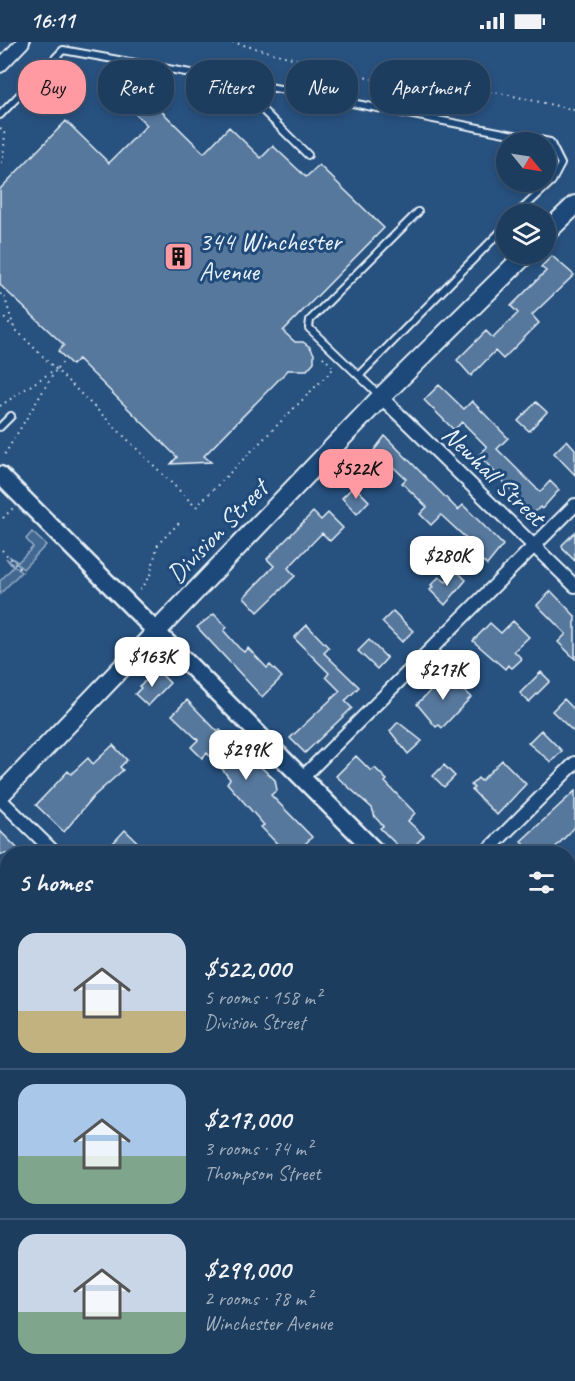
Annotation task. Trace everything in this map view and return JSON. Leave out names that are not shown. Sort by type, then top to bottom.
[{"type":"main road","points":[[556,223],[575,205]]},
{"type":"main road","name":"Division Street","points":[[0,797],[381,397],[516,264]]},
{"type":"street","points":[[0,66],[23,42]]},
{"type":"street","name":"Newhall Street","points":[[381,397],[575,586]]},
{"type":"street","points":[[0,475],[370,846]]},
{"type":"street","points":[[303,777],[575,505]]},
{"type":"street","points":[[492,846],[575,763]]},
{"type":"street","points":[[0,797],[48,846]]},
{"type":"lane","points":[[0,115],[63,50],[186,72]]},
{"type":"lane","points":[[274,88],[550,142],[561,164],[559,170],[552,182],[528,204]]},
{"type":"lane","points":[[267,114],[308,155]]},
{"type":"lane","points":[[381,397],[309,328],[310,320],[418,212]]},
{"type":"lane","points":[[359,376],[496,236]]},
{"type":"lane","points":[[0,427],[11,416]]},
{"type":"path","points":[[232,42],[375,80],[500,93],[575,110]]},
{"type":"path","points":[[0,128],[5,134],[3,162],[0,163]]},
{"type":"path","points":[[0,294],[4,295],[14,328]]},
{"type":"path","points":[[0,314],[196,507],[334,368],[319,352]]},
{"type":"path","points":[[3,457],[57,368],[66,358]]},
{"type":"path","points":[[0,406],[57,368]]},
{"type":"path","points":[[3,518],[13,508]]},
{"type":"path","points":[[140,590],[150,575],[158,544],[180,522]]},
{"type":"path","points":[[2,550],[23,572]]},
{"type":"shaded area","points":[[32,532],[46,545],[23,569],[9,556],[18,562],[33,547],[26,539]]},
{"type":"shaded area","points":[[6,558],[21,572],[0,594],[0,581],[13,567]]},
{"type":"building","name":"344 Winchester Avenue","points":[[135,114],[164,114],[204,153],[229,127],[261,158],[273,146],[306,177],[319,165],[384,228],[283,331],[295,342],[303,342],[310,347],[314,354],[314,362],[307,370],[288,370],[204,456],[211,462],[171,464],[177,457],[78,359],[72,365],[58,351],[64,345],[0,285],[0,189],[66,121],[109,163],[147,125]]},
{"type":"building","points":[[556,259],[574,275],[532,315],[539,323],[503,359],[495,351],[471,376],[457,360],[486,331],[493,338],[518,313],[511,306],[546,271],[541,267],[544,264],[556,264]]},
{"type":"building","points":[[439,385],[464,409],[472,401],[508,438],[497,449],[540,492],[550,481],[559,490],[542,509],[540,507],[533,514],[479,455],[487,447],[462,422],[454,430],[424,400]]},
{"type":"building","points":[[536,402],[547,412],[529,431],[518,421]]},
{"type":"building","points":[[385,436],[458,510],[463,505],[503,545],[487,565],[477,556],[481,552],[441,515],[431,525],[420,514],[427,507],[402,483],[406,479],[389,463],[385,466],[372,453]]},
{"type":"building","points":[[567,440],[575,449],[575,475],[554,453]]},
{"type":"building","points":[[354,486],[369,501],[357,514],[342,498]]},
{"type":"building","points":[[313,512],[321,520],[328,513],[343,528],[330,541],[322,533],[288,568],[295,576],[258,612],[244,597],[274,566],[267,559]]},
{"type":"building","points":[[575,532],[575,561],[562,545]]},
{"type":"building","points":[[457,571],[466,580],[445,605],[430,590],[433,587],[431,585],[439,577],[446,582]]},
{"type":"building","points":[[551,591],[575,616],[575,659],[558,642],[566,634],[537,605]]},
{"type":"building","points":[[393,611],[413,631],[402,642],[382,622]]},
{"type":"building","points":[[214,614],[227,627],[224,631],[239,648],[244,652],[248,648],[267,668],[270,665],[282,677],[262,697],[197,627]]},
{"type":"building","points":[[513,621],[529,637],[514,651],[522,659],[512,668],[508,665],[505,669],[473,641],[490,623],[501,633]]},
{"type":"building","points":[[307,625],[329,648],[324,653],[359,687],[345,701],[352,708],[305,753],[290,738],[340,691],[326,677],[329,673],[294,638]]},
{"type":"building","points":[[369,640],[387,658],[377,669],[358,651]]},
{"type":"building","points":[[158,671],[170,683],[148,706],[135,694],[141,688],[139,686]]},
{"type":"building","points":[[541,672],[550,681],[529,702],[520,693]]},
{"type":"building","points":[[442,673],[471,697],[442,728],[439,725],[436,727],[417,704],[437,684],[435,681]]},
{"type":"building","points":[[564,699],[575,710],[575,733],[552,711]]},
{"type":"building","points":[[187,700],[218,732],[220,730],[275,780],[277,790],[271,795],[312,837],[305,846],[279,846],[261,827],[264,825],[227,783],[230,779],[219,765],[207,753],[202,758],[191,747],[198,740],[172,715]]},
{"type":"building","points":[[398,722],[422,741],[408,754],[390,731]]},
{"type":"building","points":[[541,730],[562,751],[551,762],[528,743]]},
{"type":"building","points":[[113,745],[127,760],[120,767],[123,770],[94,796],[64,832],[36,805],[68,771],[71,774],[88,758],[93,764]]},
{"type":"building","points":[[356,756],[371,771],[375,768],[387,780],[385,782],[415,813],[408,821],[424,836],[414,846],[398,846],[380,828],[383,826],[375,817],[372,808],[336,776]]},
{"type":"building","points":[[502,760],[526,784],[497,815],[472,790],[474,788],[471,785],[478,778],[481,781]]},
{"type":"building","points":[[444,765],[455,776],[444,787],[433,776]]},
{"type":"building","points":[[575,791],[575,827],[557,846],[526,846],[521,841]]},
{"type":"building","points":[[125,830],[142,846],[110,846]]},
{"type":"building","points":[[0,831],[15,846],[0,846]]},
{"type":"place","name":"344 Winchester Avenue","points":[[178,256]]}]
